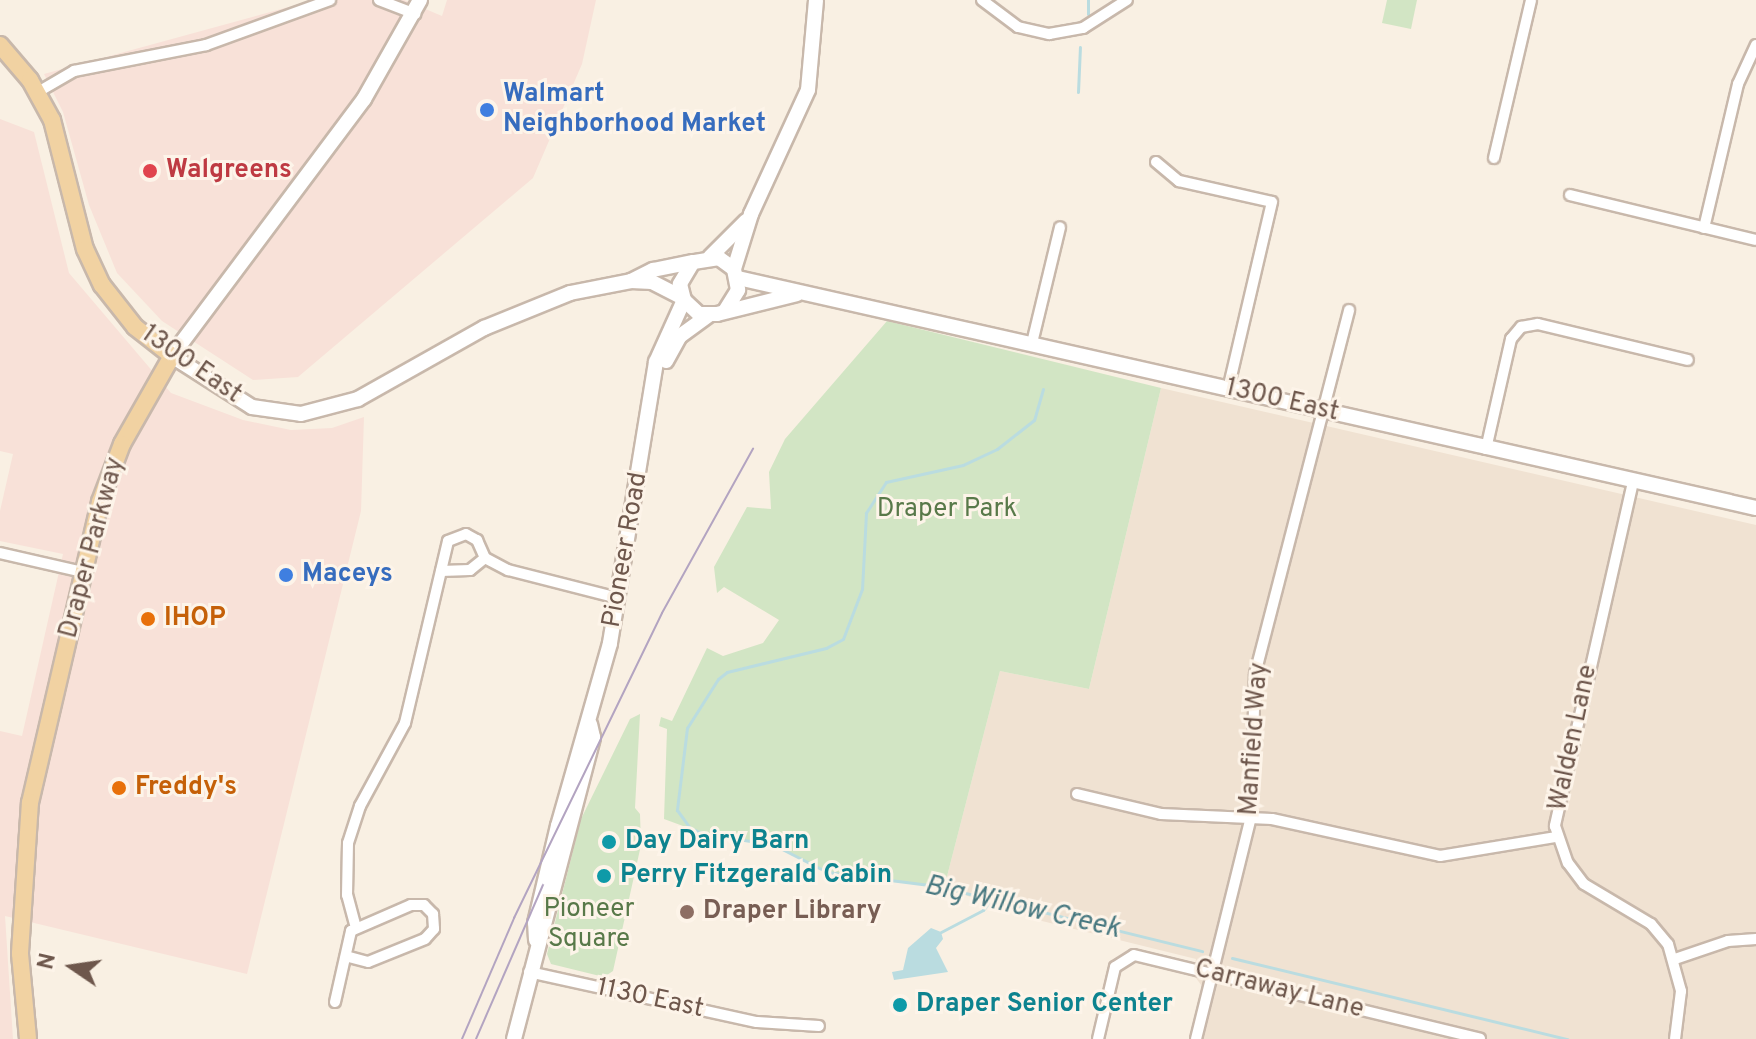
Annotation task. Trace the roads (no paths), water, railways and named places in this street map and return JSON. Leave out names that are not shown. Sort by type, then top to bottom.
[{"type":"main road","points":[[751,214],[710,257],[693,262],[680,284],[683,298],[709,315],[725,311],[738,290],[736,274],[751,214],[808,90],[816,0]]},
{"type":"main road","name":"Draper Parkway","points":[[28,1039],[20,954],[23,859],[30,802],[83,572],[111,468],[172,356],[364,99],[418,7]]},
{"type":"main road","name":"1300 East","points":[[0,45],[38,92],[57,134],[81,235],[96,274],[126,317],[172,356],[252,407],[283,414],[319,411],[358,399],[515,312],[570,293],[631,281],[652,282],[683,298]]},
{"type":"main road","points":[[710,257],[736,274]]},
{"type":"main road","name":"1300 East","points":[[631,281],[653,270],[693,262]]},
{"type":"main road","name":"1300 East","points":[[736,274],[1486,449],[1756,508]]},
{"type":"main road","name":"1300 East","points":[[725,311],[809,291]]},
{"type":"main road","name":"Pioneer Road","points":[[514,1039],[536,940],[546,923],[593,737],[590,724],[618,598],[659,352],[683,298]]},
{"type":"main road","name":"Pioneer Road","points":[[657,375],[675,341],[709,315]]},
{"type":"street","points":[[38,92],[74,71],[206,45],[330,0]]},
{"type":"street","points":[[379,0],[418,7]]},
{"type":"street","points":[[982,0],[1018,27],[1049,34],[1083,28],[1127,0]]},
{"type":"street","points":[[1494,158],[1531,0]]},
{"type":"street","points":[[1704,228],[1738,84],[1756,45]]},
{"type":"street","points":[[1156,162],[1179,181],[1272,202],[1228,389]]},
{"type":"street","points":[[1570,195],[1756,240]]},
{"type":"street","points":[[1032,343],[1060,227]]},
{"type":"street","name":"Manfield Way","points":[[1196,1039],[1251,816],[1255,674],[1349,310]]},
{"type":"street","points":[[1486,449],[1511,339],[1521,327],[1538,324],[1688,360]]},
{"type":"street","name":"Walden Lane","points":[[1633,482],[1557,804],[1556,837],[1584,884],[1651,924],[1675,959],[1681,991],[1675,1039]]},
{"type":"street","points":[[356,928],[346,878],[351,834],[360,806],[405,723],[448,541],[459,534],[477,540],[485,558],[517,574],[618,598]]},
{"type":"street","points":[[0,553],[83,572]]},
{"type":"street","points":[[441,571],[470,570],[485,558]]},
{"type":"street","points":[[1077,794],[1161,814],[1251,816],[1440,856],[1556,837]]},
{"type":"street","points":[[335,1002],[346,956],[345,940],[356,928],[418,903],[430,909],[435,922],[425,939],[368,962],[346,956]]},
{"type":"street","points":[[1675,959],[1728,941],[1756,939]]},
{"type":"street","name":"Carraway Lane","points":[[1098,1039],[1115,967],[1124,958],[1139,955],[1480,1039]]},
{"type":"street","name":"1130 East","points":[[529,972],[748,1020],[819,1026]]},
{"type":"water","points":[[931,928],[941,932],[943,939],[936,948],[948,972],[894,980],[892,972],[903,970],[908,948]]},
{"type":"waterway","name":"Big Willow Creek","points":[[1088,0],[1088,14]]},
{"type":"waterway","name":"Big Willow Creek","points":[[1078,92],[1080,47]]},
{"type":"waterway","name":"Big Willow Creek","points":[[1043,389],[1034,420],[997,449],[963,465],[886,482],[866,513],[862,589],[843,639],[826,648],[727,672],[718,679],[687,728],[677,810],[690,828],[702,833],[774,845],[827,872],[937,886],[1202,951]]},
{"type":"waterway","points":[[941,932],[983,910],[991,900]]},
{"type":"waterway","name":"Big Willow Creek","points":[[1232,958],[1567,1039]]},
{"type":"tram line","points":[[462,1039],[514,918],[662,613],[753,449]]},
{"type":"tram line","points":[[476,1039],[543,885]]},
{"type":"place","name":"Walmart Neighborhood Market","points":[[487,110]]},
{"type":"place","name":"Walgreens","points":[[150,171]]},
{"type":"place","name":"Maceys","points":[[286,575]]},
{"type":"place","name":"IHOP","points":[[148,619]]},
{"type":"place","name":"Freddy's","points":[[119,788]]},
{"type":"place","name":"Day Dairy Barn","points":[[609,842]]},
{"type":"place","name":"Perry Fitzgerald Cabin","points":[[604,876]]},
{"type":"place","name":"Draper Library","points":[[687,912]]},
{"type":"place","name":"Draper Senior Center","points":[[900,1005]]},
{"type":"park label","name":"Draper Park","points":[[947,510]]},
{"type":"park label","name":"Pioneer Square","points":[[589,925]]}]
